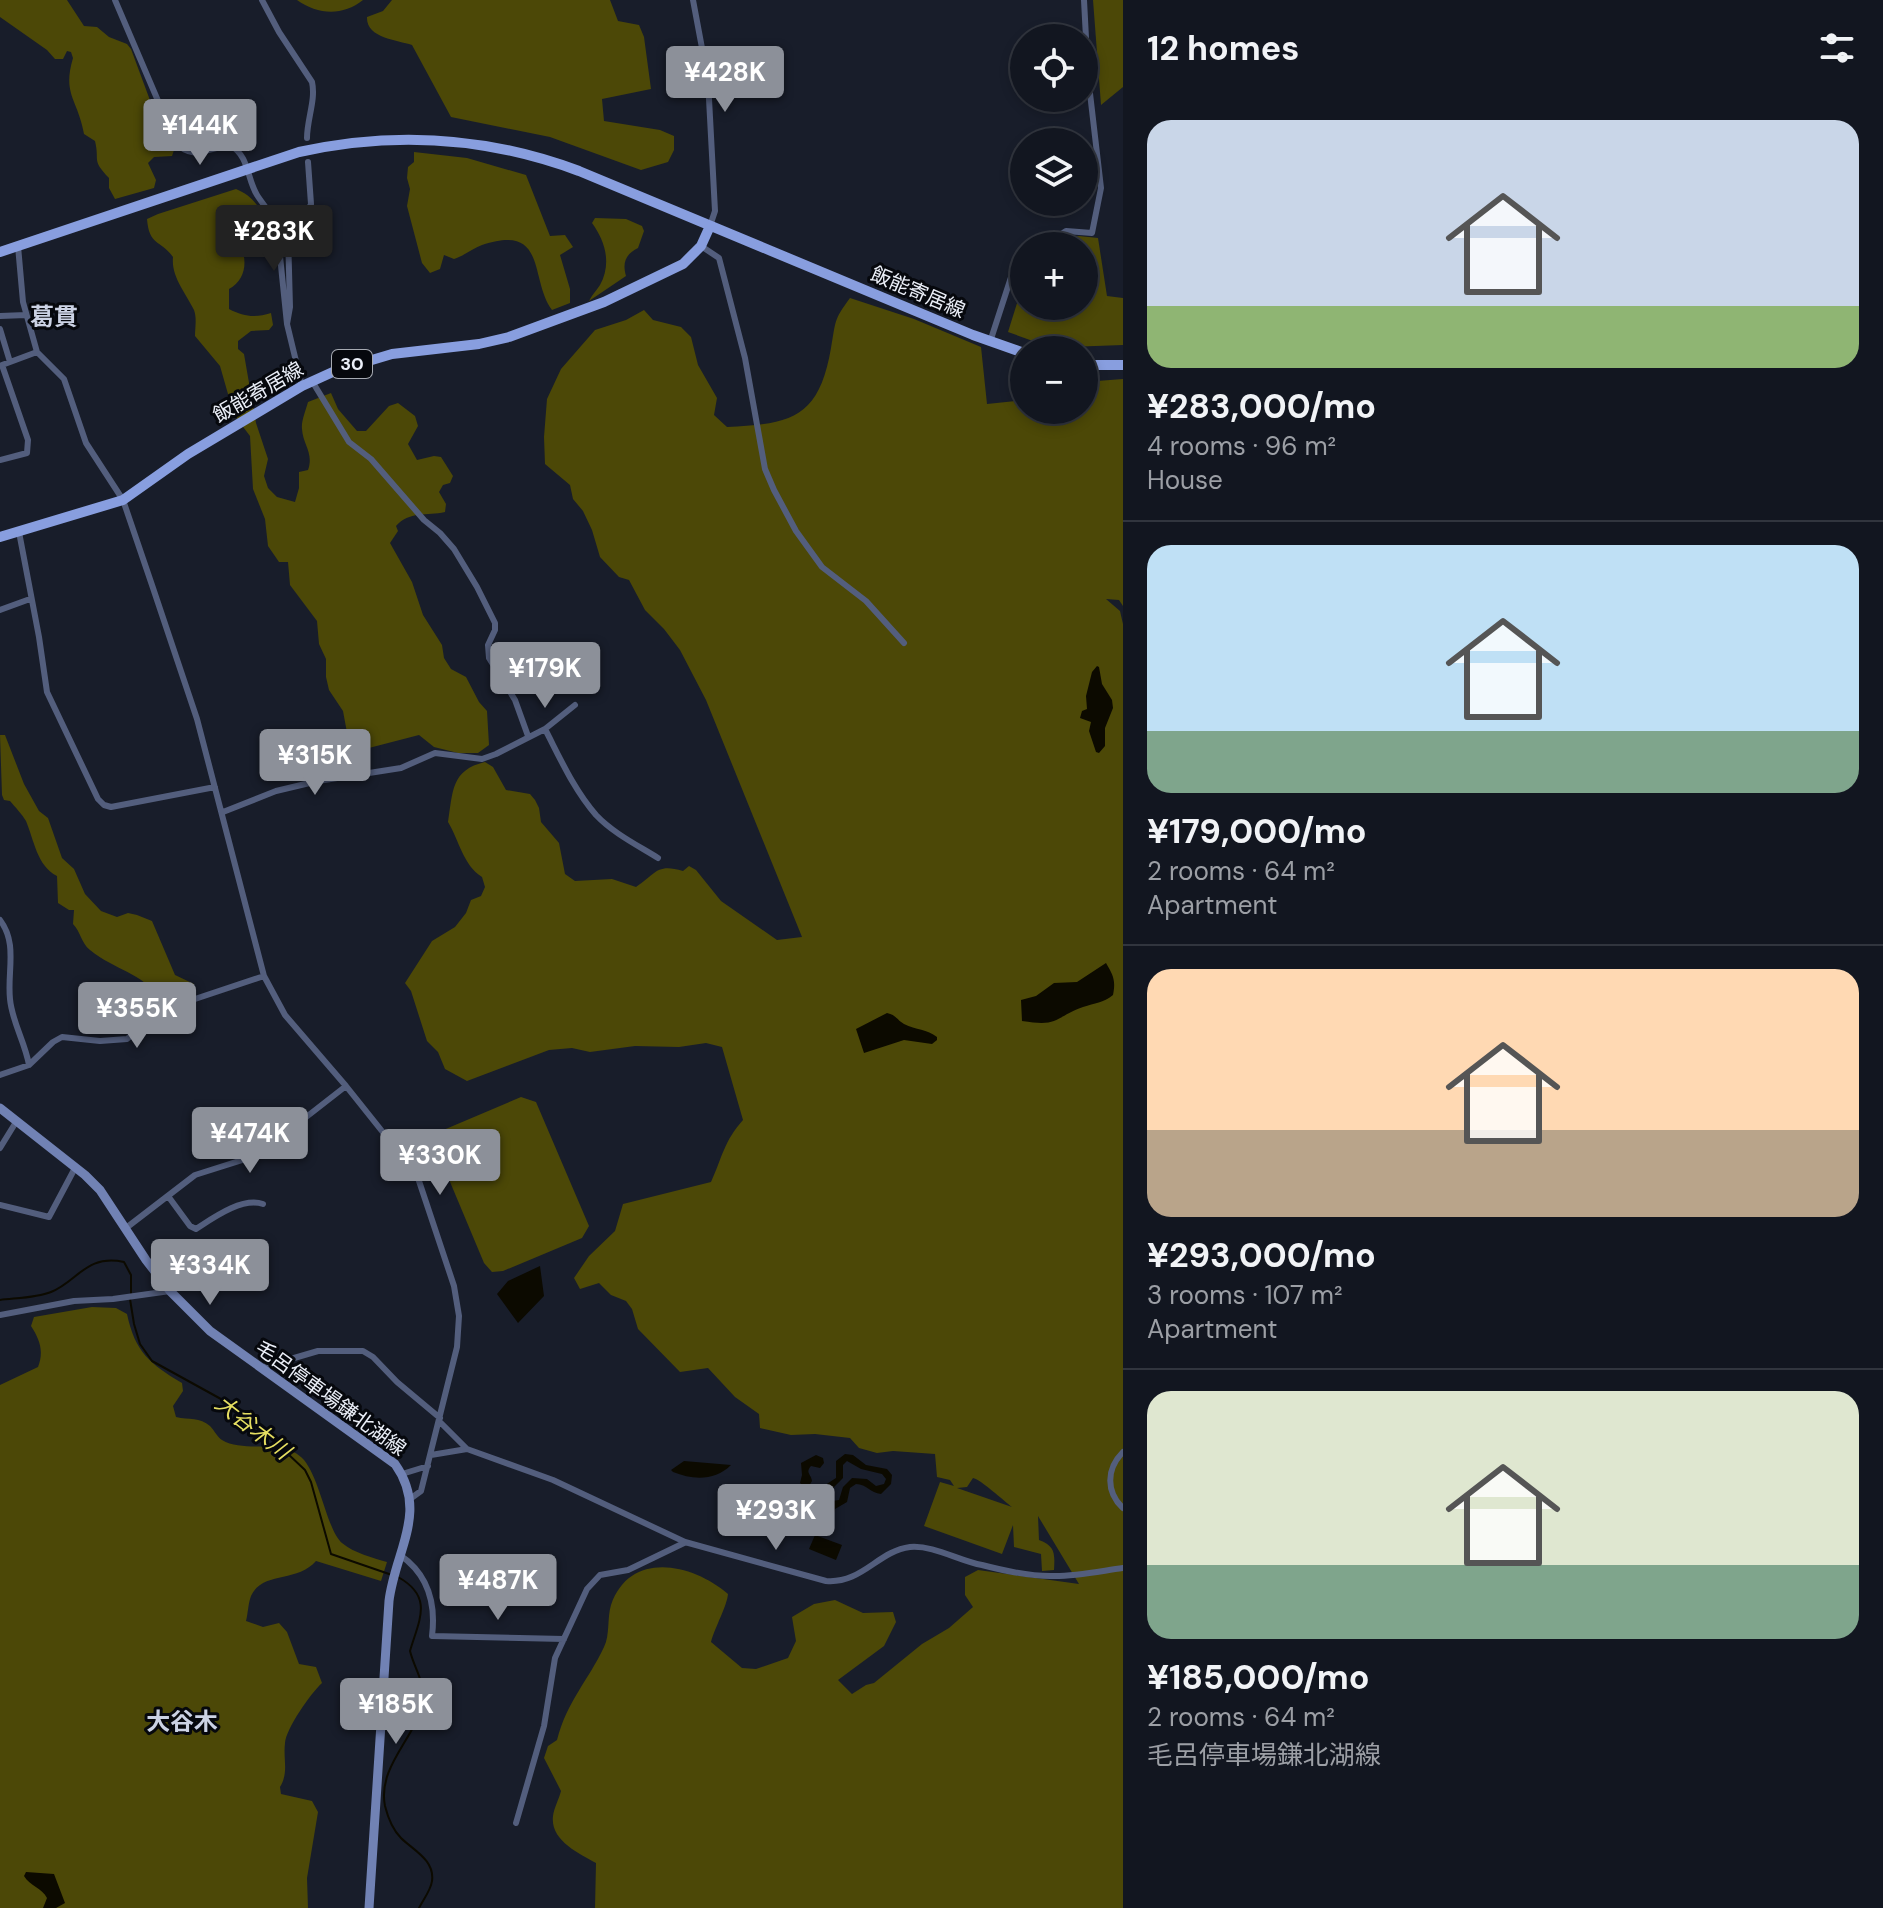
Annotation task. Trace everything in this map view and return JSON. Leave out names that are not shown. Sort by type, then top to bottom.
[{"type":"main road","name":"飯能寄居線","points":[[0,252],[289,155],[341,144],[405,139],[456,141],[546,159],[1010,348]]},
{"type":"main road","name":"飯能寄居線","points":[[0,537],[123,500],[188,454],[307,384],[353,364],[380,357],[479,344],[536,329],[604,302],[683,264],[701,246],[710,226]]},
{"type":"main road","points":[[1098,365],[1123,365]]},
{"type":"main road","name":"毛呂停車場鎌北湖線","points":[[0,1108],[100,1190],[170,1291],[210,1331],[395,1464],[402,1474],[410,1499],[410,1521],[393,1575],[387,1616],[369,1908]]},
{"type":"street","points":[[115,0],[176,143],[185,152],[231,146],[239,151],[256,193],[277,227],[287,324],[307,384],[349,442],[371,459],[454,549],[495,623],[488,645],[489,658],[515,700],[528,736]]},
{"type":"street","points":[[262,0],[312,82],[314,91],[307,119],[307,138]]},
{"type":"street","points":[[693,0],[708,80],[715,211],[710,226]]},
{"type":"street","points":[[1084,0],[1088,76],[1101,188],[1092,232]]},
{"type":"street","points":[[287,324],[290,307],[288,234],[293,221],[307,212],[311,204],[308,162]]},
{"type":"street","points":[[18,246],[26,315],[37,352],[64,379],[86,443],[123,500],[197,719],[264,976],[285,1015],[417,1175],[454,1286],[459,1332],[421,1491],[410,1499]]},
{"type":"street","points":[[701,246],[719,258],[745,358],[765,469],[787,516],[822,567],[866,601],[904,643]]},
{"type":"street","points":[[990,342],[1010,280]]},
{"type":"street","points":[[0,316],[26,315]]},
{"type":"street","points":[[0,329],[10,362]]},
{"type":"street","points":[[0,460],[27,453],[28,440],[2,365],[37,352]]},
{"type":"street","points":[[19,532],[47,692],[94,792],[104,805],[111,807],[215,787]]},
{"type":"street","points":[[0,610],[30,599]]},
{"type":"street","points":[[223,812],[276,791],[401,768],[435,753],[482,759],[545,729],[575,705]]},
{"type":"street","points":[[545,729],[575,787],[596,815],[658,858]]},
{"type":"street","points":[[0,920],[11,940],[10,1006],[25,1042],[29,1065]]},
{"type":"street","points":[[0,1075],[29,1065],[62,1037],[100,1041],[127,1039],[162,1010],[264,976]]},
{"type":"street","points":[[126,1228],[203,1171],[237,1164],[286,1146],[296,1125],[346,1086]]},
{"type":"street","points":[[0,1148],[16,1122]]},
{"type":"street","points":[[0,1205],[49,1217],[75,1168]]},
{"type":"street","points":[[168,1196],[190,1226],[196,1229],[228,1211],[253,1202],[263,1204]]},
{"type":"street","points":[[0,1315],[74,1301],[170,1291]]},
{"type":"street","points":[[260,1368],[318,1351],[363,1351],[373,1357],[467,1449],[553,1480],[685,1542],[801,1575],[833,1582],[849,1580],[896,1552],[916,1547],[971,1563],[1033,1575],[1055,1576],[1123,1568]]},
{"type":"street","points":[[431,1455],[467,1449]]},
{"type":"street","points":[[1123,1452],[1114,1465],[1110,1483],[1112,1493],[1123,1508]]},
{"type":"street","points":[[402,1474],[428,1466]]},
{"type":"street","points":[[516,1823],[544,1726],[555,1658],[587,1589],[600,1575],[628,1570],[685,1542]]},
{"type":"street","points":[[400,1555],[430,1592],[434,1608],[432,1636],[564,1639]]},
{"type":"shaded area","points":[[0,0],[67,0],[84,26],[97,27],[109,37],[127,44],[154,111],[174,150],[172,156],[154,157],[148,163],[156,180],[154,188],[115,199],[109,188],[109,178],[98,163],[95,141],[84,134],[72,97],[69,81],[73,58],[71,52],[67,51],[63,59],[55,59],[0,17]]},
{"type":"shaded area","points":[[297,0],[363,0],[347,9],[330,12],[313,9]]},
{"type":"shaded area","points":[[392,0],[610,0],[618,21],[639,25],[644,37],[651,89],[602,99],[604,121],[660,130],[674,136],[674,150],[668,162],[641,170],[550,137],[451,117],[412,45],[377,34],[368,24],[367,17],[383,11]]},
{"type":"shaded area","points":[[1093,0],[1123,0],[1123,87],[1101,105],[1098,24],[1095,24]]},
{"type":"shaded area","points":[[414,152],[467,158],[526,175],[550,236],[565,235],[573,247],[560,255],[570,289],[570,303],[552,310],[533,258],[527,248],[518,242],[503,240],[482,245],[454,259],[444,255],[440,269],[430,273],[422,263],[407,206],[410,189],[408,167],[414,162]]},
{"type":"shaded area","points":[[236,189],[254,201],[266,219],[233,238],[234,248],[243,252],[244,263],[241,278],[229,289],[229,309],[250,316],[271,313],[273,325],[269,330],[251,331],[238,341],[238,349],[244,354],[256,423],[268,459],[264,476],[268,488],[277,497],[295,502],[299,472],[308,470],[310,464],[302,426],[308,402],[331,393],[338,409],[357,431],[366,431],[389,406],[398,403],[415,416],[418,426],[408,444],[417,460],[441,457],[453,476],[439,492],[446,504],[445,512],[401,521],[390,543],[412,582],[423,615],[442,645],[444,658],[451,669],[466,677],[487,711],[489,745],[478,753],[458,753],[434,747],[419,735],[365,749],[354,747],[348,738],[343,711],[329,690],[317,621],[290,585],[288,562],[279,562],[268,546],[265,519],[253,489],[250,436],[234,415],[220,366],[195,336],[195,313],[177,278],[173,257],[153,238],[148,228],[147,219],[158,214]]},
{"type":"shaded area","points":[[595,218],[626,219],[642,226],[644,231],[638,248],[626,259],[626,276],[589,301],[606,269],[603,245],[592,223]]},
{"type":"shaded area","points":[[1098,238],[1107,296],[1123,298],[1123,345],[1098,346],[1098,336],[1019,336],[1008,332],[1012,320],[1098,320]]},
{"type":"shaded area","points":[[850,298],[914,319],[981,347],[987,404],[1010,402],[1010,424],[1098,424],[1098,381],[1123,379],[1123,606],[1119,600],[1106,599],[1120,611],[1123,624],[1123,1908],[595,1908],[596,1863],[567,1845],[553,1824],[561,1791],[544,1758],[548,1746],[557,1740],[572,1702],[604,1647],[611,1605],[620,1587],[632,1576],[647,1569],[680,1569],[713,1583],[728,1594],[711,1642],[742,1668],[756,1669],[788,1658],[796,1641],[792,1617],[814,1604],[835,1600],[863,1613],[893,1612],[896,1622],[884,1646],[838,1680],[852,1694],[874,1683],[973,1607],[965,1595],[965,1577],[978,1570],[1079,1584],[1038,1516],[1039,1540],[1053,1551],[1054,1570],[1042,1571],[1041,1554],[1014,1547],[1013,1525],[1002,1554],[924,1526],[940,1482],[954,1486],[950,1480],[937,1477],[935,1454],[877,1453],[859,1448],[850,1438],[791,1435],[760,1428],[759,1414],[735,1397],[708,1368],[680,1372],[638,1329],[626,1301],[611,1295],[599,1283],[580,1289],[574,1278],[589,1256],[615,1231],[623,1204],[711,1182],[727,1143],[743,1120],[722,1047],[706,1043],[679,1047],[635,1046],[590,1052],[572,1048],[549,1050],[467,1081],[445,1069],[438,1052],[427,1041],[411,991],[405,983],[432,941],[455,927],[471,900],[481,896],[485,887],[482,877],[466,859],[448,822],[453,792],[460,776],[485,762],[493,767],[506,790],[530,794],[535,800],[541,822],[559,843],[565,874],[575,881],[612,879],[636,887],[662,869],[683,871],[689,866],[696,870],[721,901],[777,940],[802,937],[706,700],[680,650],[645,610],[629,580],[619,577],[600,557],[592,530],[573,499],[570,485],[545,464],[544,437],[547,399],[561,369],[595,330],[626,320],[644,310],[653,320],[681,327],[691,337],[698,365],[717,398],[714,415],[727,427],[750,426],[785,419],[799,413],[810,403],[826,371],[841,312]],"holes":[[[973,1478],[1012,1507],[957,1488],[967,1487]]]},
{"type":"shaded area","points":[[1097,666],[1113,708],[1105,728],[1105,746],[1099,753],[1089,731],[1091,722],[1080,718],[1082,711],[1087,709],[1086,696],[1092,672]]},
{"type":"shaded area","points":[[0,735],[5,735],[24,784],[39,811],[48,818],[62,858],[74,869],[85,894],[101,911],[117,917],[128,913],[152,921],[175,975],[194,984],[193,993],[162,1000],[145,983],[100,957],[85,944],[73,924],[74,910],[58,903],[57,876],[41,859],[24,818],[10,801],[4,800]]},
{"type":"shaded area","points":[[1106,963],[1114,981],[1113,995],[1109,998],[1050,1022],[1022,1021],[1021,1000],[1036,996],[1054,983],[1077,982]]},
{"type":"shaded area","points":[[887,1013],[904,1024],[933,1034],[937,1040],[932,1044],[904,1040],[864,1053],[856,1029]]},
{"type":"shaded area","points":[[521,1097],[536,1102],[589,1226],[582,1238],[503,1271],[492,1272],[484,1263],[435,1146],[441,1131]]},
{"type":"shaded area","points":[[540,1266],[544,1296],[518,1323],[497,1294],[508,1281]]},
{"type":"shaded area","points":[[92,1307],[116,1308],[127,1314],[139,1348],[161,1370],[182,1383],[183,1391],[173,1406],[176,1417],[202,1421],[220,1439],[231,1444],[275,1447],[296,1453],[310,1469],[332,1528],[342,1543],[387,1562],[381,1581],[316,1561],[299,1572],[263,1583],[256,1588],[249,1602],[246,1621],[263,1627],[279,1623],[287,1632],[299,1664],[316,1667],[322,1683],[299,1712],[286,1737],[285,1771],[280,1787],[281,1794],[312,1801],[318,1812],[307,1878],[308,1908],[0,1908],[0,1385],[38,1367],[41,1351],[31,1326],[34,1317]]},
{"type":"shaded area","points":[[845,1454],[853,1455],[866,1465],[887,1469],[892,1475],[891,1484],[881,1494],[856,1484],[850,1488],[847,1502],[835,1509],[834,1513],[826,1511],[817,1501],[821,1499],[822,1487],[836,1478],[836,1461]],"holes":[[[847,1461],[861,1469],[882,1474],[886,1479],[884,1484],[876,1486],[867,1479],[852,1478],[843,1487],[839,1500],[832,1501],[828,1493],[843,1478],[843,1465]]]},
{"type":"shaded area","points":[[816,1455],[823,1458],[824,1463],[820,1468],[809,1468],[812,1481],[809,1486],[804,1486],[800,1483],[801,1463]]},
{"type":"shaded area","points":[[684,1461],[731,1465],[718,1474],[704,1478],[688,1477],[671,1470]]},
{"type":"shaded area","points":[[815,1535],[842,1545],[836,1560],[809,1549]]},
{"type":"shaded area","points":[[26,1872],[54,1874],[65,1903],[56,1908],[43,1908],[47,1898],[24,1876]]},
{"type":"waterway","name":"大谷木川","points":[[0,1300],[51,1292],[91,1265],[111,1261],[124,1262],[131,1275],[131,1293]]},
{"type":"waterway","name":"大谷木川","points":[[130,1299],[140,1344],[152,1361],[230,1404],[251,1419],[305,1470],[331,1554],[392,1575]]},
{"type":"waterway","name":"大谷木川","points":[[398,1577],[409,1585],[420,1601],[420,1619],[410,1651],[423,1695],[418,1716],[392,1765],[384,1792],[385,1806],[393,1827],[430,1867],[431,1884],[419,1908]]},
{"type":"district","name":"葛貫","points":[[54,317]]},
{"type":"district","name":"大谷木","points":[[182,1722]]}]
